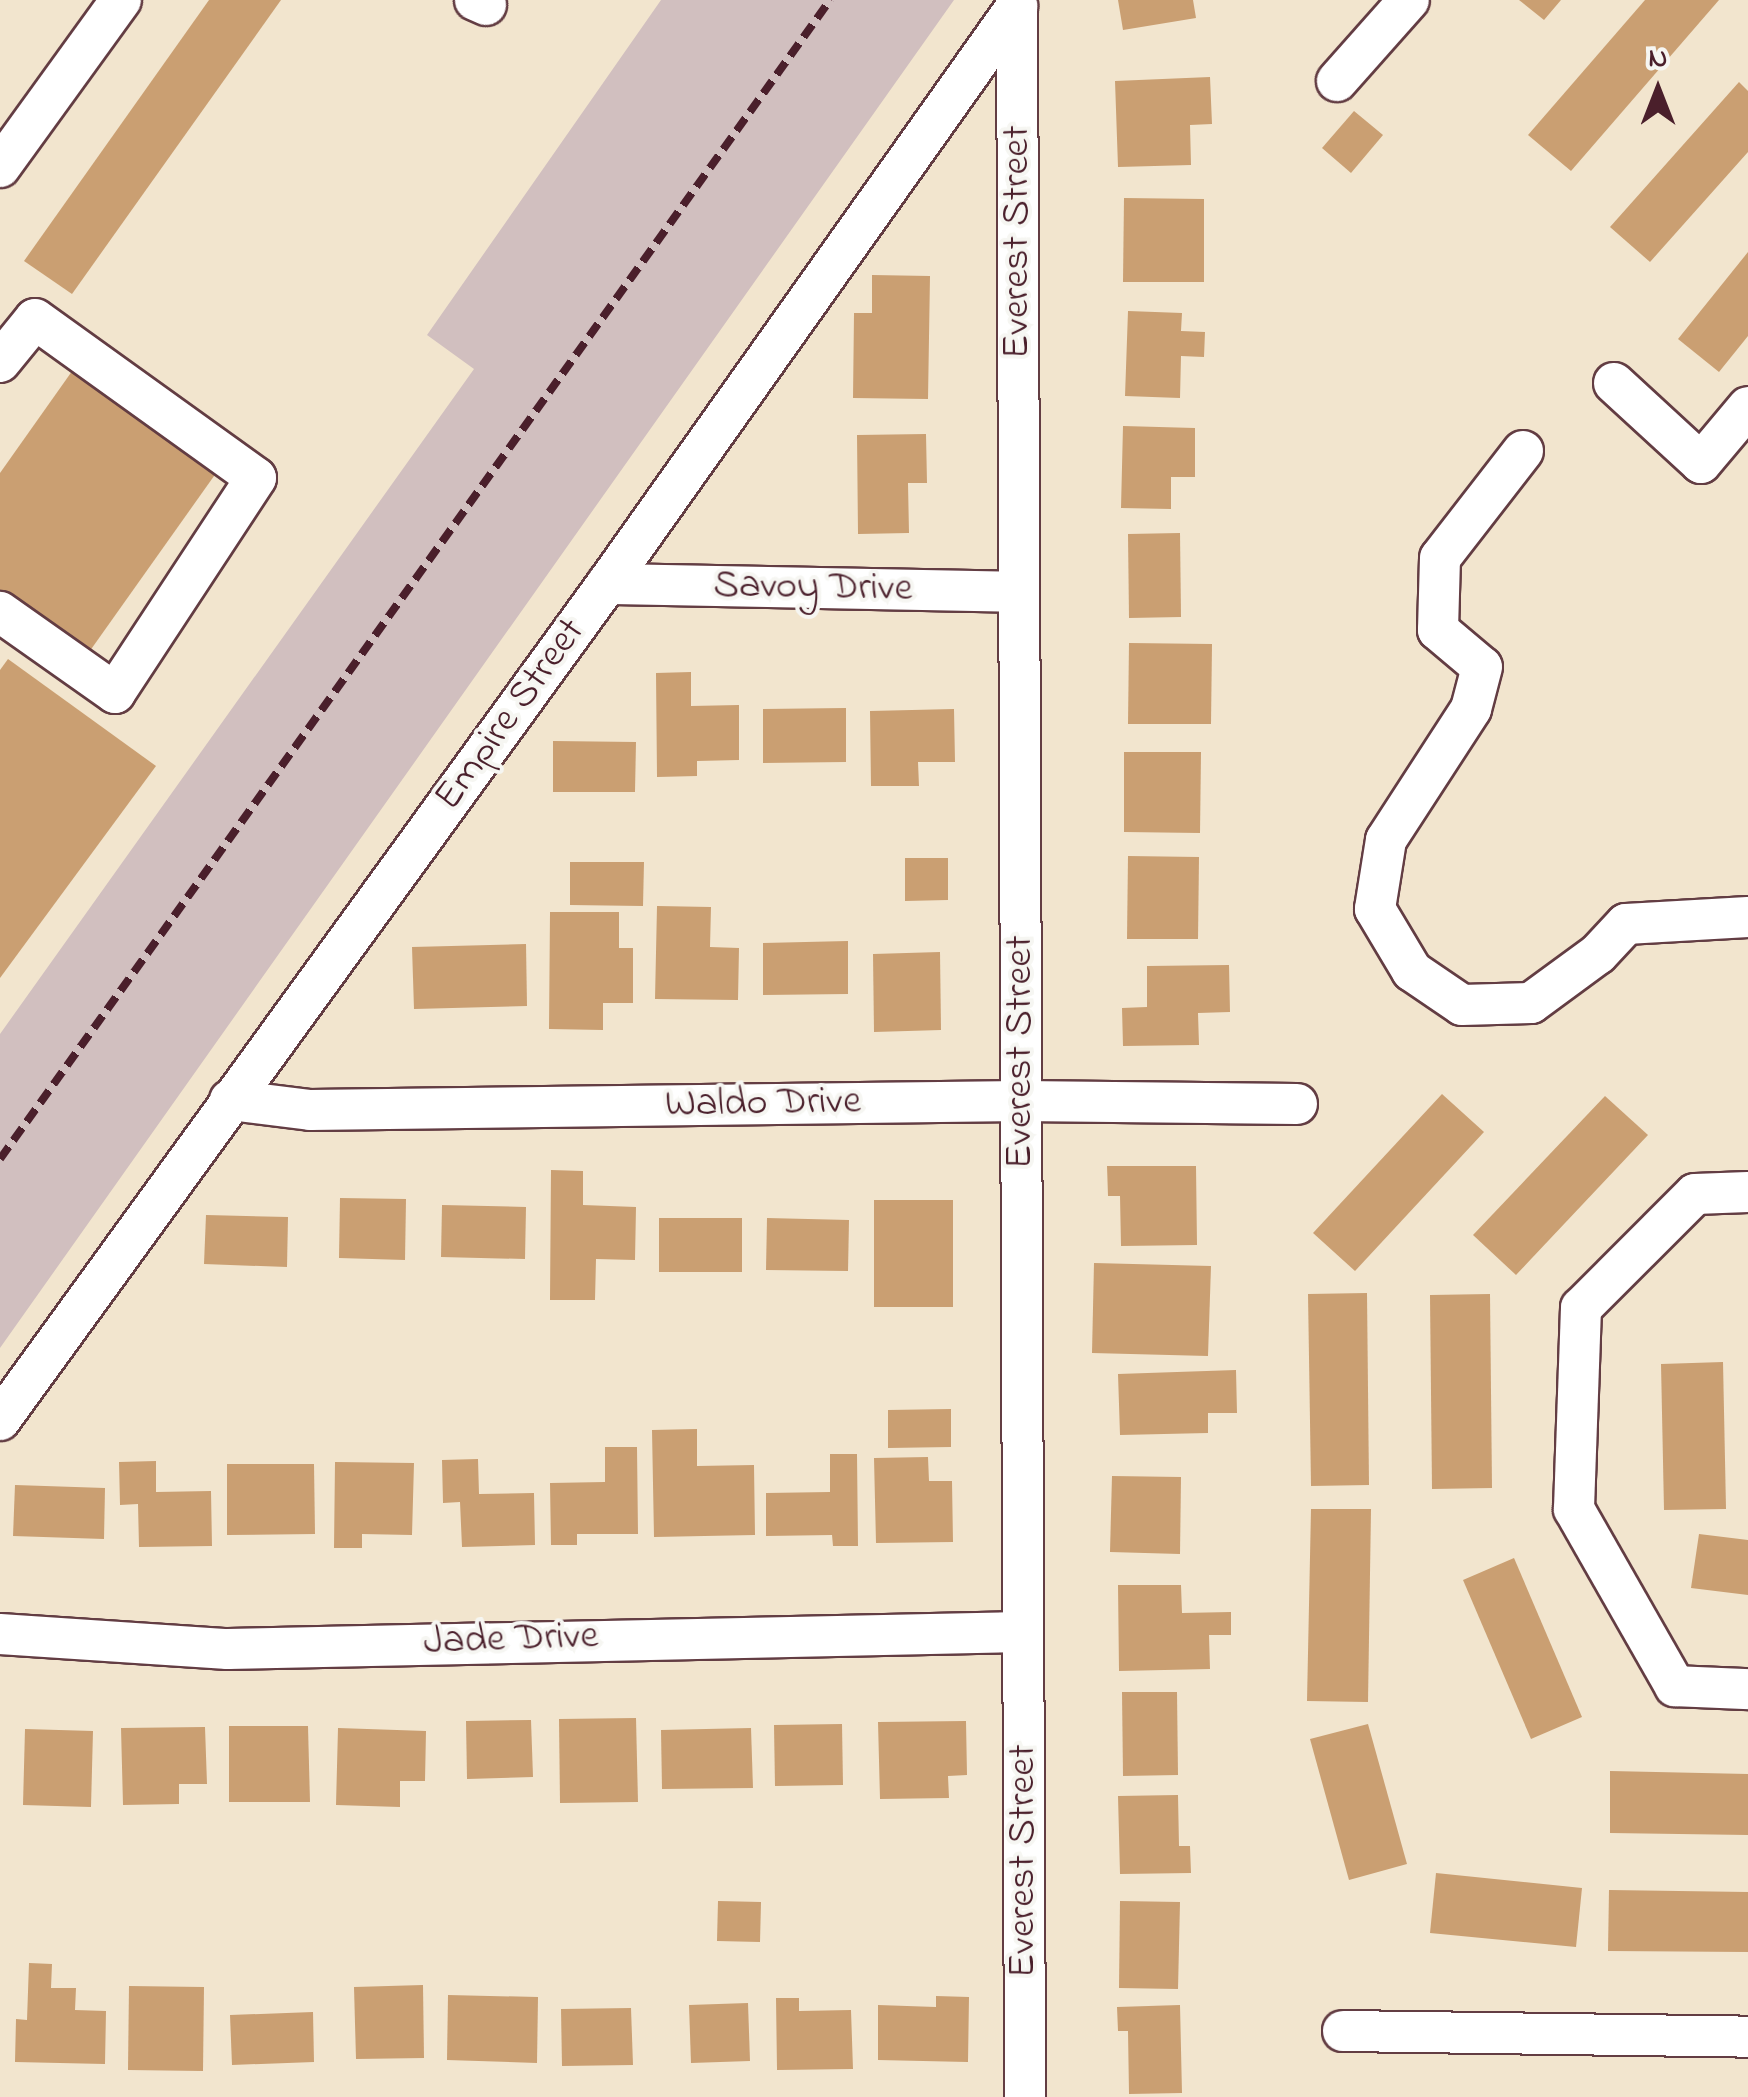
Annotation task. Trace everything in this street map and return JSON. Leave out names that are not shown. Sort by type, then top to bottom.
[{"type":"street","points":[[0,167],[121,0]]},
{"type":"street","points":[[1338,80],[1409,0]]},
{"type":"street","name":"Empire Street","points":[[0,1420],[607,584],[1017,6]]},
{"type":"street","name":"Everest Street","points":[[1017,6],[1024,2097]]},
{"type":"street","points":[[0,362],[35,319],[256,478],[115,693],[0,612]]},
{"type":"street","points":[[1614,383],[1700,463],[1748,407]]},
{"type":"street","points":[[1523,451],[1440,558],[1438,630],[1482,668],[1471,709],[1386,840],[1375,909],[1412,971],[1462,1005],[1531,1004],[1598,954],[1626,924],[1748,917]]},
{"type":"street","name":"Savoy Drive","points":[[607,584],[1019,592]]},
{"type":"street","name":"Waldo Drive","points":[[230,1100],[310,1110],[1021,1102],[1298,1104]]},
{"type":"street","points":[[1748,1192],[1695,1194],[1581,1308],[1574,1509],[1675,1686],[1748,1688]]},
{"type":"street","name":"Jade Drive","points":[[0,1634],[228,1648],[1023,1632]]},
{"type":"street","points":[[1343,2031],[1748,2036]]},
{"type":"shaded area","points":[[661,0],[954,0],[0,1348],[0,1034],[474,369],[427,335]]},
{"type":"building","points":[[209,0],[281,0],[72,294],[24,261]]},
{"type":"building","points":[[1118,0],[1193,0],[1196,18],[1123,30]]},
{"type":"building","points":[[1519,0],[1561,0],[1544,20]]},
{"type":"building","points":[[1645,0],[1719,0],[1571,171],[1528,135]]},
{"type":"building","points":[[1210,77],[1212,124],[1190,125],[1191,165],[1118,167],[1115,81]]},
{"type":"building","points":[[1739,82],[1748,91],[1748,152],[1650,262],[1610,227]]},
{"type":"building","points":[[1354,111],[1383,135],[1351,173],[1322,148]]},
{"type":"building","points":[[1124,198],[1204,199],[1204,282],[1123,282]]},
{"type":"building","points":[[1748,252],[1748,336],[1719,372],[1678,339]]},
{"type":"building","points":[[872,275],[930,276],[928,399],[853,398],[854,313],[872,313]]},
{"type":"building","points":[[1128,311],[1182,313],[1181,331],[1205,332],[1204,357],[1181,356],[1180,398],[1125,396]]},
{"type":"building","points":[[75,367],[219,469],[87,655],[0,594],[0,473]]},
{"type":"building","points":[[1123,426],[1195,428],[1195,477],[1171,477],[1171,509],[1121,508]]},
{"type":"building","points":[[926,434],[927,483],[908,483],[909,533],[858,534],[857,435]]},
{"type":"building","points":[[1180,533],[1181,617],[1129,618],[1128,534]]},
{"type":"building","points":[[1129,643],[1212,644],[1211,724],[1128,724]]},
{"type":"building","points":[[8,659],[156,766],[0,978],[0,670]]},
{"type":"building","points":[[691,672],[691,706],[739,705],[739,760],[697,761],[697,776],[657,777],[656,673]]},
{"type":"building","points":[[846,708],[846,762],[763,763],[763,709]]},
{"type":"building","points":[[954,709],[955,762],[918,762],[919,786],[871,786],[870,711]]},
{"type":"building","points":[[553,741],[636,742],[635,792],[553,792]]},
{"type":"building","points":[[1124,752],[1201,752],[1200,833],[1124,832]]},
{"type":"building","points":[[1128,856],[1199,857],[1198,939],[1127,939]]},
{"type":"building","points":[[905,858],[948,858],[948,900],[905,901]]},
{"type":"building","points":[[570,862],[644,862],[643,906],[570,905]]},
{"type":"building","points":[[657,906],[711,907],[710,947],[739,948],[738,1000],[655,999]]},
{"type":"building","points":[[550,912],[619,912],[619,948],[633,948],[633,1003],[603,1003],[603,1030],[549,1029]]},
{"type":"building","points":[[848,941],[848,994],[763,995],[763,943]]},
{"type":"building","points":[[526,944],[527,1006],[414,1009],[412,947]]},
{"type":"building","points":[[940,952],[941,1030],[874,1032],[873,954]]},
{"type":"building","points":[[1229,965],[1230,1012],[1198,1013],[1199,1045],[1123,1046],[1122,1008],[1147,1007],[1147,966]]},
{"type":"building","points":[[1442,1094],[1484,1132],[1355,1271],[1313,1233]]},
{"type":"building","points":[[1605,1096],[1648,1135],[1516,1275],[1473,1235]]},
{"type":"building","points":[[1107,1166],[1196,1166],[1197,1245],[1121,1246],[1120,1196],[1108,1196]]},
{"type":"building","points":[[551,1170],[583,1171],[583,1205],[636,1207],[635,1260],[596,1259],[595,1300],[550,1300]]},
{"type":"building","points":[[340,1198],[406,1199],[405,1260],[339,1258]]},
{"type":"building","points":[[874,1200],[953,1200],[953,1307],[874,1307]]},
{"type":"building","points":[[442,1205],[526,1207],[525,1259],[441,1257]]},
{"type":"building","points":[[206,1215],[288,1217],[287,1267],[204,1264]]},
{"type":"building","points":[[659,1218],[742,1218],[742,1272],[659,1272]]},
{"type":"building","points":[[767,1218],[849,1220],[848,1271],[766,1270]]},
{"type":"building","points":[[1094,1263],[1211,1266],[1208,1356],[1092,1353]]},
{"type":"building","points":[[1367,1293],[1369,1485],[1311,1486],[1308,1294]]},
{"type":"building","points":[[1490,1294],[1492,1488],[1432,1489],[1430,1295]]},
{"type":"building","points":[[1723,1362],[1726,1509],[1664,1510],[1661,1364]]},
{"type":"building","points":[[1236,1370],[1237,1413],[1208,1413],[1208,1433],[1120,1435],[1118,1374]]},
{"type":"building","points":[[951,1409],[951,1447],[888,1448],[888,1410]]},
{"type":"building","points":[[697,1429],[697,1466],[754,1465],[755,1535],[654,1537],[652,1430]]},
{"type":"building","points":[[605,1447],[637,1447],[638,1534],[577,1534],[577,1545],[551,1545],[550,1483],[605,1482]]},
{"type":"building","points":[[830,1454],[857,1454],[858,1546],[833,1546],[832,1535],[766,1536],[766,1493],[830,1492]]},
{"type":"building","points":[[928,1457],[929,1481],[952,1481],[953,1542],[876,1543],[874,1458]]},
{"type":"building","points":[[478,1459],[479,1494],[534,1493],[535,1545],[462,1547],[460,1502],[443,1503],[442,1460]]},
{"type":"building","points":[[156,1461],[156,1492],[211,1491],[212,1546],[139,1547],[138,1504],[120,1505],[119,1462]]},
{"type":"building","points":[[335,1462],[414,1463],[412,1535],[362,1534],[362,1548],[334,1548]]},
{"type":"building","points":[[227,1464],[314,1464],[315,1534],[227,1535]]},
{"type":"building","points":[[1112,1476],[1181,1477],[1180,1554],[1110,1552]]},
{"type":"building","points":[[15,1485],[105,1488],[104,1539],[13,1536]]},
{"type":"building","points":[[1311,1509],[1371,1509],[1368,1702],[1307,1701]]},
{"type":"building","points":[[1699,1534],[1748,1540],[1748,1595],[1691,1588]]},
{"type":"building","points":[[1514,1558],[1582,1717],[1531,1739],[1463,1580]]},
{"type":"building","points":[[1118,1585],[1181,1585],[1182,1613],[1231,1612],[1231,1635],[1209,1635],[1210,1669],[1119,1671]]},
{"type":"building","points":[[1122,1692],[1177,1692],[1178,1775],[1123,1776]]},
{"type":"building","points":[[636,1718],[638,1802],[560,1803],[559,1719]]},
{"type":"building","points":[[531,1720],[533,1777],[467,1779],[466,1721]]},
{"type":"building","points":[[966,1721],[967,1775],[948,1776],[949,1798],[880,1799],[878,1722]]},
{"type":"building","points":[[842,1724],[843,1785],[775,1786],[774,1725]]},
{"type":"building","points":[[1368,1724],[1407,1864],[1349,1880],[1310,1739]]},
{"type":"building","points":[[229,1726],[308,1726],[310,1802],[229,1802]]},
{"type":"building","points":[[205,1727],[207,1784],[179,1784],[179,1804],[123,1805],[121,1728]]},
{"type":"building","points":[[338,1728],[426,1731],[425,1781],[400,1781],[400,1807],[336,1805]]},
{"type":"building","points":[[751,1728],[753,1788],[662,1789],[661,1730]]},
{"type":"building","points":[[25,1729],[93,1731],[91,1807],[23,1805]]},
{"type":"building","points":[[1610,1771],[1748,1774],[1748,1835],[1610,1833]]},
{"type":"building","points":[[1178,1795],[1179,1846],[1190,1846],[1191,1873],[1120,1874],[1118,1796]]},
{"type":"building","points":[[1436,1873],[1582,1888],[1576,1947],[1430,1933]]},
{"type":"building","points":[[1609,1890],[1748,1892],[1748,1952],[1608,1951]]},
{"type":"building","points":[[718,1901],[761,1902],[760,1942],[717,1941]]},
{"type":"building","points":[[1120,1901],[1180,1902],[1178,1989],[1119,1988]]},
{"type":"building","points":[[29,1963],[52,1964],[51,1988],[76,1988],[75,2010],[106,2011],[105,2064],[15,2062],[16,2019],[27,2020]]},
{"type":"building","points":[[423,1985],[424,2058],[356,2059],[354,1987]]},
{"type":"building","points":[[129,1986],[204,1987],[203,2071],[128,2070]]},
{"type":"building","points":[[448,1995],[538,1997],[537,2063],[447,2060]]},
{"type":"building","points":[[936,1996],[969,1997],[968,2062],[878,2060],[878,2005],[936,2007]]},
{"type":"building","points":[[776,1998],[799,1998],[799,2011],[851,2010],[853,2069],[777,2070]]},
{"type":"building","points":[[748,2003],[750,2061],[691,2063],[689,2005]]},
{"type":"building","points":[[1180,2005],[1182,2093],[1129,2094],[1128,2031],[1118,2031],[1117,2007]]},
{"type":"building","points":[[631,2008],[633,2065],[562,2066],[561,2009]]},
{"type":"building","points":[[313,2012],[314,2062],[232,2065],[230,2015]]},
{"type":"railway","points":[[0,1159],[830,0]]}]
